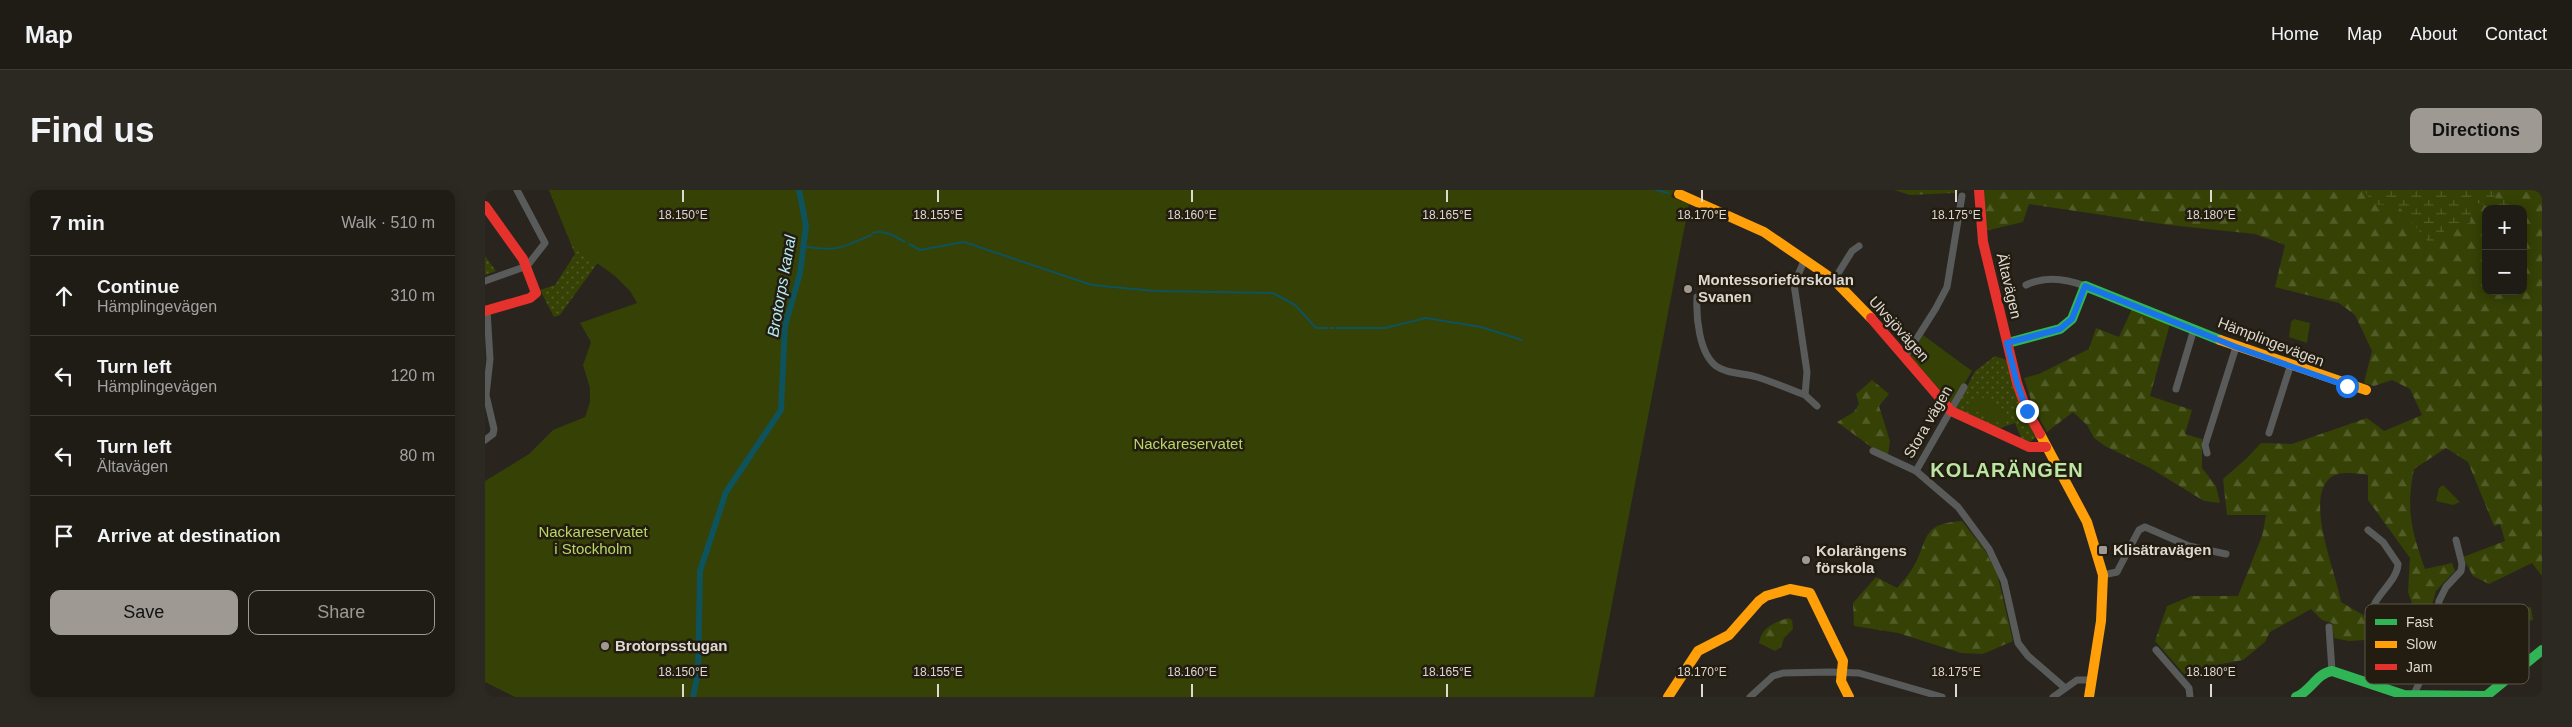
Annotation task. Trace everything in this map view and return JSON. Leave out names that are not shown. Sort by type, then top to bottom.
[{"type":"street","points":[[485,281],[527,266],[545,243],[517,190]]},
{"type":"street","name":"Ältavägen","points":[[1979,190],[1983,242],[2017,383],[2027,411],[2087,522],[2103,575],[2101,621],[2089,697]]},
{"type":"street","name":"Ulvsjövägen","points":[[1679,194],[1687,200],[1755,228],[1805,259],[1834,280],[1905,357],[1951,412],[2029,447],[2046,447]]},
{"type":"street","points":[[1905,357],[1937,308],[1947,287],[1962,196]]},
{"type":"street","points":[[485,206],[527,266],[535,281],[536,293],[530,298],[486,310],[490,359],[487,395],[494,429],[493,434],[485,440]]},
{"type":"street","points":[[1834,280],[1852,251],[1859,246]]},
{"type":"street","points":[[1805,259],[1795,284],[1807,372],[1805,394]]},
{"type":"street","name":"Hämplingevägen","points":[[2026,285],[2053,279],[2069,280],[2290,367],[2355,388],[2367,390]]},
{"type":"street","points":[[2007,343],[2060,329],[2072,319],[2085,286]]},
{"type":"street","points":[[1697,297],[1696,318],[1703,345],[1714,365],[1721,369],[1756,377],[1805,394],[1817,406]]},
{"type":"street","name":"Hämplingevägen","points":[[2176,389],[2194,329]]},
{"type":"street","points":[[2207,453],[2205,445],[2236,347]]},
{"type":"street","points":[[2269,433],[2290,367]]},
{"type":"street","name":"Stora vägen","points":[[1915,471],[1964,387]]},
{"type":"street","points":[[1873,452],[1915,471],[1949,498],[1989,549],[2005,581],[2018,643],[2028,656],[2065,688]]},
{"type":"street","points":[[2103,575],[2117,572],[2139,530],[2145,527],[2189,546],[2225,554]]},
{"type":"street","points":[[2368,530],[2383,542],[2398,564],[2393,580],[2375,604]]},
{"type":"street","points":[[2438,604],[2446,587],[2461,571],[2456,540]]},
{"type":"street","points":[[1667,697],[1698,651],[1729,635],[1767,596],[1790,589],[1810,593],[1841,654],[1843,661],[1841,681],[1849,697]]},
{"type":"street","points":[[2329,627],[2332,672]]},
{"type":"street","points":[[2156,650],[2189,688],[2190,697]]},
{"type":"street","points":[[2529,661],[2542,650]]},
{"type":"street","points":[[1750,697],[1773,676],[1783,672],[1859,674],[1942,697]]},
{"type":"street","points":[[2296,697],[2302,695],[2327,672],[2365,682]]},
{"type":"street","points":[[2053,697],[2077,680],[2091,680]]},
{"type":"street","points":[[2372,684],[2413,696],[2487,696],[2501,684]]},
{"type":"street","points":[[2413,696],[2419,684]]},
{"type":"green space","points":[[549,190],[588,190],[604,254],[560,315],[554,317],[540,290],[555,285],[575,254]]},
{"type":"green space","name":"Nackareservatet","points":[[549,190],[1674,190],[1671,197],[1689,204],[1594,697],[515,697],[485,682],[485,481],[529,454],[553,430],[585,417],[590,402],[590,388],[583,365],[591,342],[580,323],[637,303],[630,291],[615,276],[572,245]]},
{"type":"green space","points":[[1894,190],[1960,190],[1954,193],[1910,195]]},
{"type":"green space","points":[[1984,190],[2542,190],[2542,576],[2532,563],[2489,584],[2473,576],[2463,557],[2505,541],[2500,524],[2494,526],[2468,462],[2446,448],[2414,469],[2410,509],[2413,531],[2425,569],[2452,563],[2455,571],[2436,591],[2432,604],[2412,604],[2408,592],[2410,558],[2368,500],[2368,475],[2339,474],[2330,478],[2323,488],[2320,503],[2321,520],[2341,602],[2365,616],[2365,640],[2349,641],[2334,638],[2332,623],[2322,620],[2311,609],[2270,632],[2265,642],[2243,660],[2205,667],[2185,675],[2155,641],[2167,606],[2191,596],[2238,596],[2262,536],[2266,515],[2227,515],[2223,479],[2261,443],[2292,444],[2367,418],[2384,431],[2422,415],[2410,389],[2392,380],[2374,386],[2364,383],[2372,351],[2355,315],[2339,303],[2275,287],[2285,245],[2255,234],[2169,225],[2029,204],[2023,222],[1985,231]]},
{"type":"green space","points":[[2364,190],[2499,190],[2493,198],[2522,200],[2520,205],[2484,205],[2472,201],[2470,223],[2446,227],[2435,250],[2399,207],[2373,204]]},
{"type":"green space","points":[[485,256],[496,271],[485,275]]},
{"type":"green space","points":[[2132,309],[2170,324],[2150,396],[2192,410],[2185,434],[2202,439],[2202,468],[2216,486],[2220,503],[2204,501],[2150,468],[2105,446],[2094,438],[2087,425],[2073,412],[2047,432],[2034,409],[2024,378],[2039,374],[2089,349],[2096,328],[2119,337]]},
{"type":"green space","points":[[2294,319],[2310,323],[2307,343],[2289,337],[2291,322]]},
{"type":"green space","points":[[1923,335],[1972,371],[1952,404],[1909,358]]},
{"type":"green space","points":[[1995,356],[2007,360],[2037,437],[2030,442],[2022,440],[2015,423],[1997,429],[1956,408],[1975,371]]},
{"type":"green space","points":[[1872,380],[1889,394],[1879,406],[1890,441],[1888,455],[1874,449],[1837,422],[1854,412],[1859,404],[1856,394]]},
{"type":"green space","points":[[1977,395],[2007,411],[2001,424],[1970,408]]},
{"type":"green space","points":[[2443,485],[2460,502],[2453,505],[2436,501],[2439,488]]},
{"type":"green space","points":[[1962,521],[1984,549],[1997,573],[2013,641],[1983,654],[1961,653],[1898,633],[1854,626],[1853,603],[1876,577],[1897,588],[1912,569],[1927,536],[1932,530],[1948,523]]},
{"type":"green space","points":[[2529,607],[2531,607],[2533,620],[2529,621]]},
{"type":"green space","points":[[1788,618],[1792,620],[1793,629],[1784,638],[1781,647],[1775,651],[1759,643],[1760,638],[1769,626]]},
{"type":"waterway","name":"Brotorps kanal","points":[[693,697],[698,673],[700,571],[726,492],[781,410],[785,326],[800,273],[806,226],[799,190]]},
{"type":"waterway","points":[[1656,190],[1668,193]]},
{"type":"waterway","points":[[873,233],[886,233],[905,242]]},
{"type":"waterway","points":[[803,246],[823,249],[839,248],[871,235]]},
{"type":"waterway","points":[[909,244],[920,250],[964,242],[1092,285],[1155,291],[1273,293],[1295,305],[1316,328],[1327,328]]},
{"type":"waterway","points":[[1337,328],[1385,328],[1426,318],[1481,327],[1522,340]]},
{"type":"traffic: fast","points":[[2008,343],[2060,329],[2072,319],[2085,286],[2220,340]]},
{"type":"traffic: fast","points":[[2529,661],[2542,650]]},
{"type":"traffic: fast","points":[[2296,697],[2301,695],[2327,672],[2332,671],[2365,682]]},
{"type":"traffic: fast","points":[[2371,684],[2404,695],[2486,696],[2501,684]]},
{"type":"traffic: slow","points":[[1679,194],[1764,232],[1834,280],[1871,318]]},
{"type":"traffic: slow","points":[[2220,340],[2366,390]]},
{"type":"traffic: slow","points":[[2040,434],[2087,522],[2103,575],[2101,621],[2089,697]]},
{"type":"traffic: slow","points":[[1668,697],[1698,651],[1729,635],[1759,601],[1766,596],[1790,589],[1810,593],[1843,661],[1841,681],[1849,697]]},
{"type":"traffic: jam","points":[[1979,190],[1983,242],[2017,383],[2027,411],[2040,434]]},
{"type":"traffic: jam","points":[[485,206],[523,259],[536,293],[530,298],[485,311]]},
{"type":"traffic: jam","points":[[1871,318],[1951,411],[2029,447],[2046,447]]},
{"type":"place","name":"Montessorieförskolan Svanen","points":[[1688,289]]},
{"type":"place","name":"Klisätravägen","points":[[2103,550]]},
{"type":"place","name":"Kolarängens förskola","points":[[1806,560]]},
{"type":"place","name":"Brotorpsstugan","points":[[605,646]]},
{"type":"district","name":"KOLARÄNGEN","points":[[2007,470]]},
{"type":"route","points":[[2027,411],[2017,383],[2007,343],[2060,329],[2072,319],[2085,286],[2164,316],[2236,347],[2347,386]]},
{"type":"park label","name":"Nackareservatet i Stockholm","points":[[593,540]]}]
